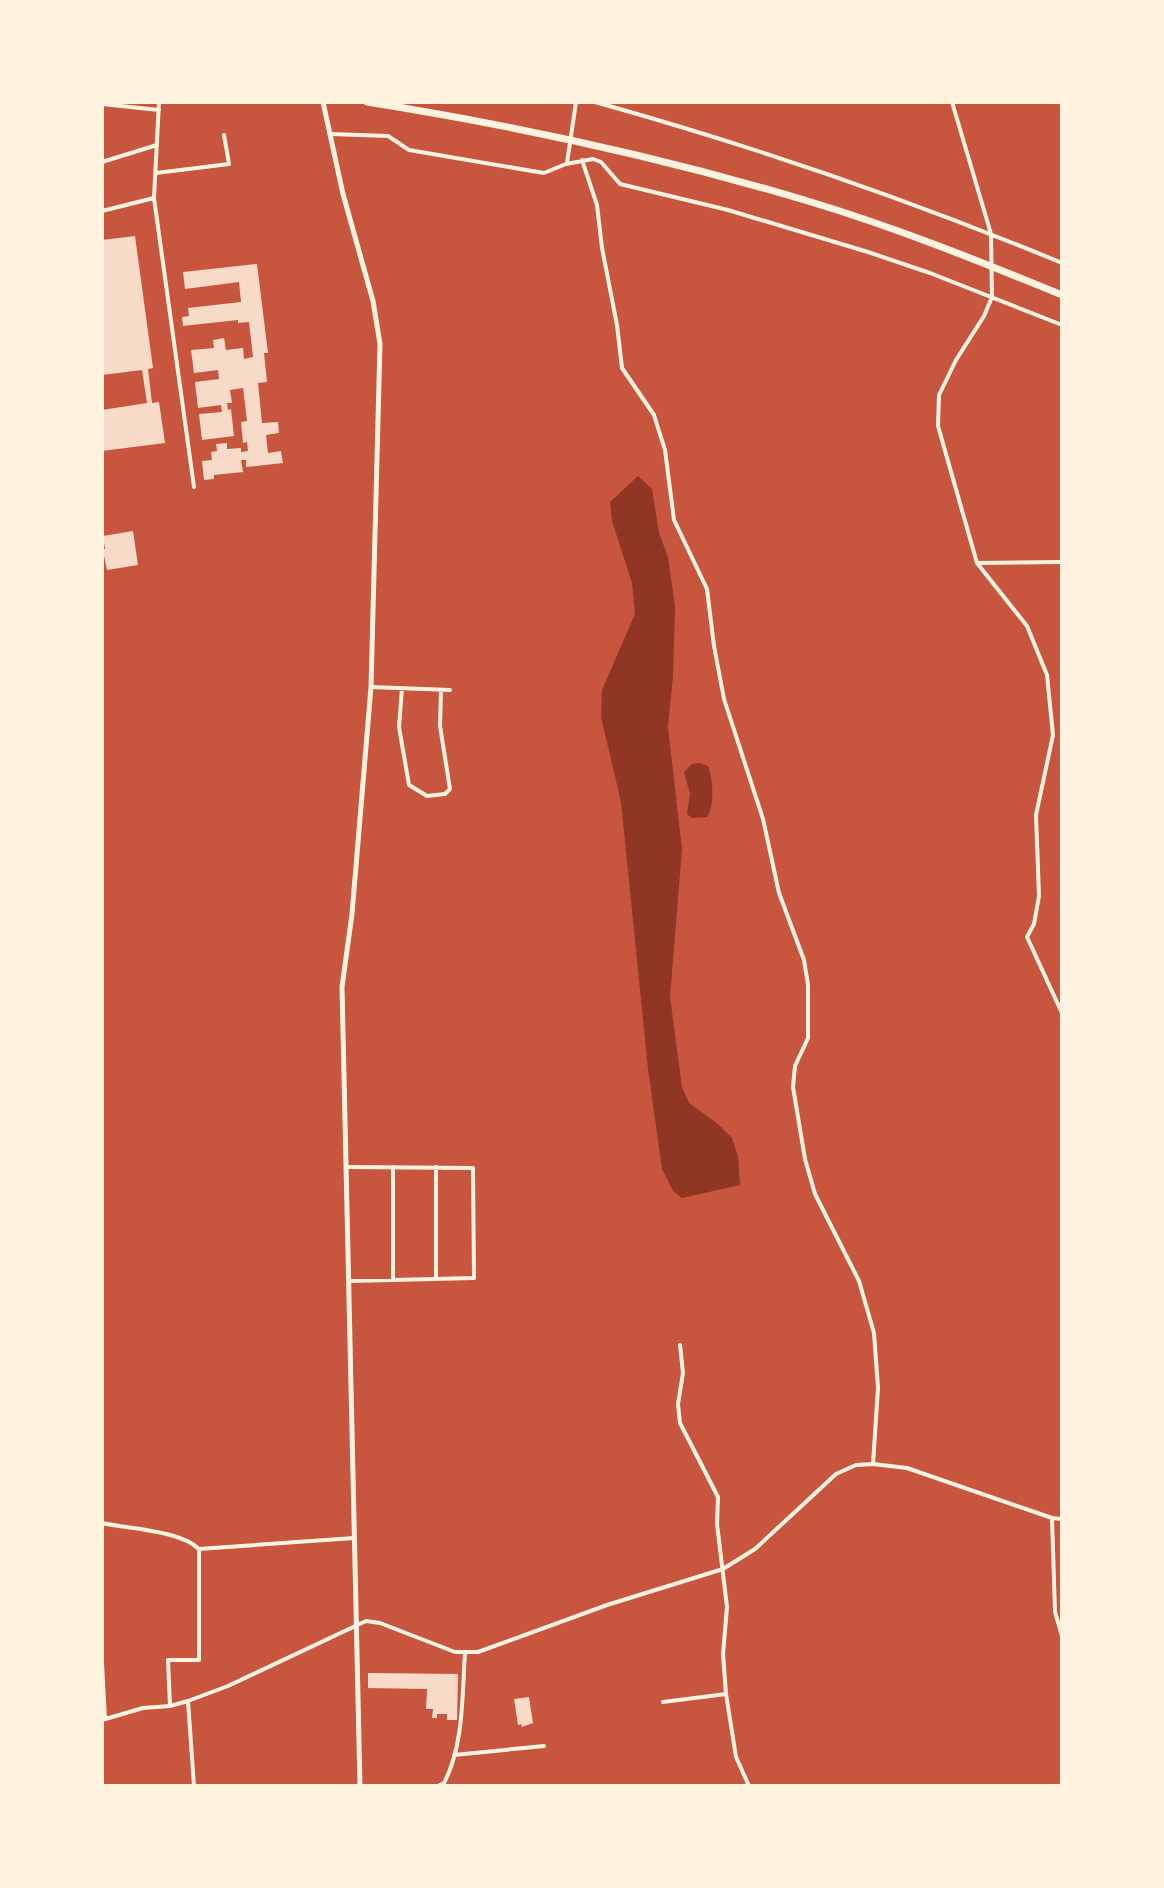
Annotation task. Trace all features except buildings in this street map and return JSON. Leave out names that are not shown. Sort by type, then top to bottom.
[{"type":"highway","points":[[367,102],[570,138],[694,168],[814,202],[917,237],[1062,295]]},
{"type":"street","points":[[159,102],[154,198],[194,487]]},
{"type":"street","points":[[323,102],[373,301],[380,344],[371,687],[353,902],[342,987],[360,1786]]},
{"type":"street","points":[[566,164],[576,102]]},
{"type":"street","points":[[595,102],[736,143],[991,234],[1062,263]]},
{"type":"street","points":[[952,102],[991,234],[992,297],[939,395],[938,426],[977,563],[1027,626],[1047,675],[1053,735],[1036,815],[1039,896],[1034,924],[1027,937],[1062,1013]]},
{"type":"street","points":[[102,104],[159,110]]},
{"type":"street","points":[[329,134],[388,136],[409,150],[544,173],[582,160],[601,162],[620,184],[728,210],[830,240],[930,273],[1062,325]]},
{"type":"street","points":[[156,173],[229,164],[224,135]]},
{"type":"street","points":[[102,162],[157,145]]},
{"type":"street","points":[[582,160],[597,205],[622,368],[654,415],[665,450],[674,520],[707,589],[724,699],[763,819],[779,893],[804,960],[808,985],[808,1038],[795,1066],[793,1087],[805,1159],[815,1194],[859,1281],[874,1333],[878,1388],[873,1464]]},
{"type":"street","points":[[102,211],[154,198]]},
{"type":"street","points":[[977,563],[1062,562]]},
{"type":"street","points":[[371,687],[450,690]]},
{"type":"street","points":[[402,688],[399,727],[409,785],[427,796],[445,794],[450,789],[440,726],[441,690]]},
{"type":"street","points":[[1062,1021],[1062,1049]]},
{"type":"street","points":[[348,1167],[473,1168],[474,1278],[351,1281]]},
{"type":"street","points":[[393,1167],[393,1279]]},
{"type":"street","points":[[436,1167],[436,1278]]},
{"type":"street","points":[[680,1345],[683,1373],[678,1404],[680,1423],[718,1497],[717,1524],[727,1607],[723,1654],[726,1694],[736,1757],[749,1786]]},
{"type":"street","points":[[102,1663],[104,1719],[143,1708],[188,1701],[228,1686],[366,1621],[380,1623],[434,1646],[465,1653],[478,1652],[607,1605],[723,1569],[755,1549],[836,1474],[856,1465],[907,1468],[1062,1519]]},
{"type":"street","points":[[1052,1518],[1055,1612],[1062,1636]]},
{"type":"street","points":[[102,1523],[177,1536],[199,1549],[355,1538]]},
{"type":"street","points":[[170,1706],[168,1660],[199,1660],[199,1549]]},
{"type":"street","points":[[438,1786],[444,1783],[454,1755],[461,1715],[465,1653]]},
{"type":"street","points":[[663,1702],[726,1694]]},
{"type":"street","points":[[188,1701],[194,1786]]},
{"type":"street","points":[[454,1755],[544,1746]]},
{"type":"shaded area","points":[[638,476],[652,489],[659,533],[668,557],[675,606],[668,727],[682,849],[670,997],[682,1087],[689,1103],[732,1138],[738,1156],[740,1185],[682,1198],[673,1191],[662,1169],[648,1069],[621,802],[601,717],[602,690],[635,614],[632,583],[612,521],[610,502]]},
{"type":"shaded area","points":[[692,764],[708,766],[712,799],[707,817],[692,818],[687,814],[690,794],[684,772]]}]
